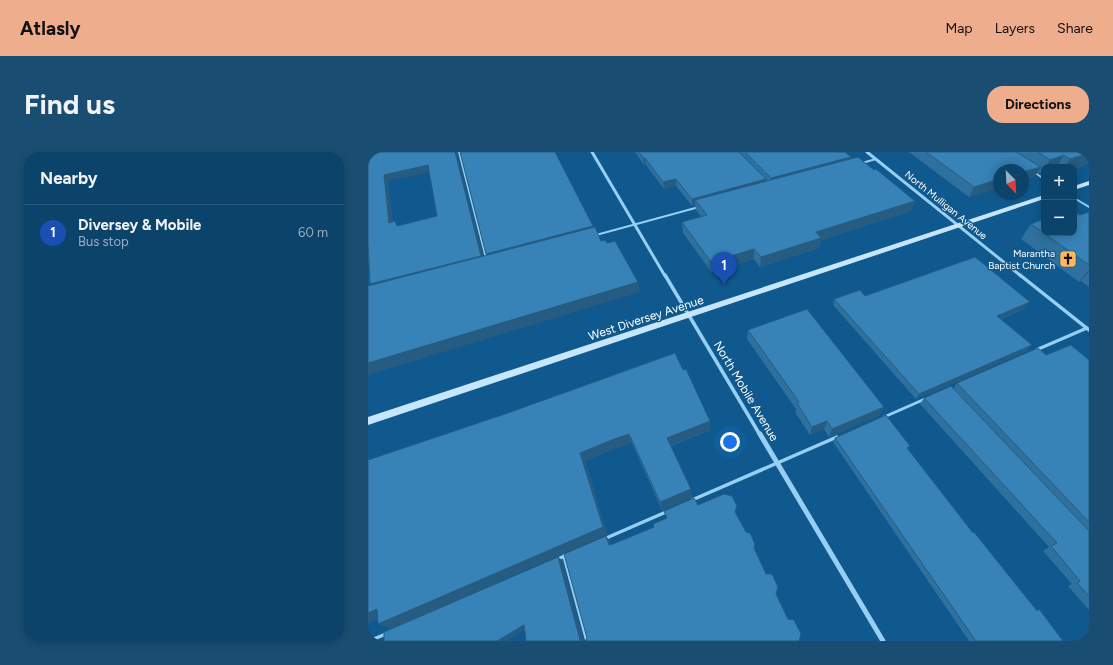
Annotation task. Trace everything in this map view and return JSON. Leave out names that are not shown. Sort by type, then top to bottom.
[{"type":"main road","points":[[1077,187],[1089,183]]},
{"type":"main road","name":"West Diversey Avenue","points":[[368,421],[1041,198]]},
{"type":"street","name":"North Mobile Avenue","points":[[592,152],[883,641]]},
{"type":"street","name":"North Mulligan Avenue","points":[[867,152],[1088,329]]},
{"type":"lane","points":[[459,152],[488,264]]},
{"type":"lane","points":[[861,163],[876,159]]},
{"type":"lane","points":[[1032,171],[1041,177]]},
{"type":"lane","points":[[1077,200],[1089,207]]},
{"type":"lane","points":[[591,236],[702,206]]},
{"type":"lane","points":[[1029,354],[1088,329]]},
{"type":"lane","points":[[877,420],[927,398]]},
{"type":"lane","points":[[685,503],[841,435]]},
{"type":"lane","points":[[600,540],[671,510]]},
{"type":"lane","points":[[550,562],[572,553]]},
{"type":"lane","points":[[564,556],[587,641]]},
{"type":"lane","points":[[369,641],[391,632]]},
{"type":"building","points":[[368,152],[455,152],[481,256],[370,284],[368,244]],"holes":[[[428,165],[437,216],[397,226],[395,221],[389,223],[384,175]]]},
{"type":"building","points":[[460,152],[555,152],[593,226],[486,254]]},
{"type":"building","points":[[639,152],[739,152],[766,179],[692,199],[676,179],[663,182]]},
{"type":"building","points":[[745,152],[845,152],[851,157],[771,178]]},
{"type":"building","points":[[926,152],[1016,152],[1041,167],[1029,170],[1029,164],[993,164],[993,181],[974,187]]},
{"type":"building","points":[[1038,152],[1089,153],[1070,159],[1064,155],[1050,160]]},
{"type":"building","points":[[858,157],[874,170],[876,169],[915,201],[816,232],[821,238],[761,257],[754,249],[711,262],[682,222],[707,215],[695,200]]},
{"type":"building","points":[[1089,212],[1089,265],[1048,236],[1077,236],[1077,214],[1080,215]]},
{"type":"building","points":[[1041,220],[1041,231],[1031,224]]},
{"type":"building","points":[[595,227],[601,241],[605,240],[607,243],[615,241],[638,282],[368,363],[368,286]]},
{"type":"building","points":[[975,257],[1030,302],[997,316],[1032,345],[919,394],[834,299],[860,290],[865,296]]},
{"type":"building","points":[[807,309],[884,407],[832,429],[827,421],[812,427],[797,403],[799,402],[748,330]]},
{"type":"building","points":[[1071,345],[1089,360],[1089,522],[957,383],[1038,348],[1046,355]]},
{"type":"building","points":[[675,353],[683,370],[686,369],[710,421],[667,438],[691,489],[660,502],[629,434],[609,441],[580,453],[603,527],[378,624],[377,609],[368,613],[368,460],[505,414]]},
{"type":"building","points":[[951,386],[1089,531],[1089,596],[1077,583],[1080,581],[1051,546],[1057,543],[924,398]]},
{"type":"building","points":[[886,415],[910,446],[907,448],[973,533],[974,532],[1037,611],[1039,609],[1063,641],[976,641],[835,438]]},
{"type":"building","points":[[724,494],[732,496],[737,506],[735,512],[746,532],[750,533],[755,544],[754,548],[766,574],[772,574],[778,587],[776,594],[788,619],[794,620],[801,634],[799,641],[585,641],[587,638],[564,554],[606,536],[609,545],[613,544],[654,527],[653,524],[667,518],[664,511],[694,498],[698,505]]},
{"type":"building","points":[[558,557],[580,640],[582,641],[526,641],[524,625],[497,641],[384,641],[384,632]]},
{"type":"place","name":"Marantha Baptist Church","points":[[1068,259]]},
{"type":"place","name":"Diversey & Mobile","points":[[724,285]]}]
